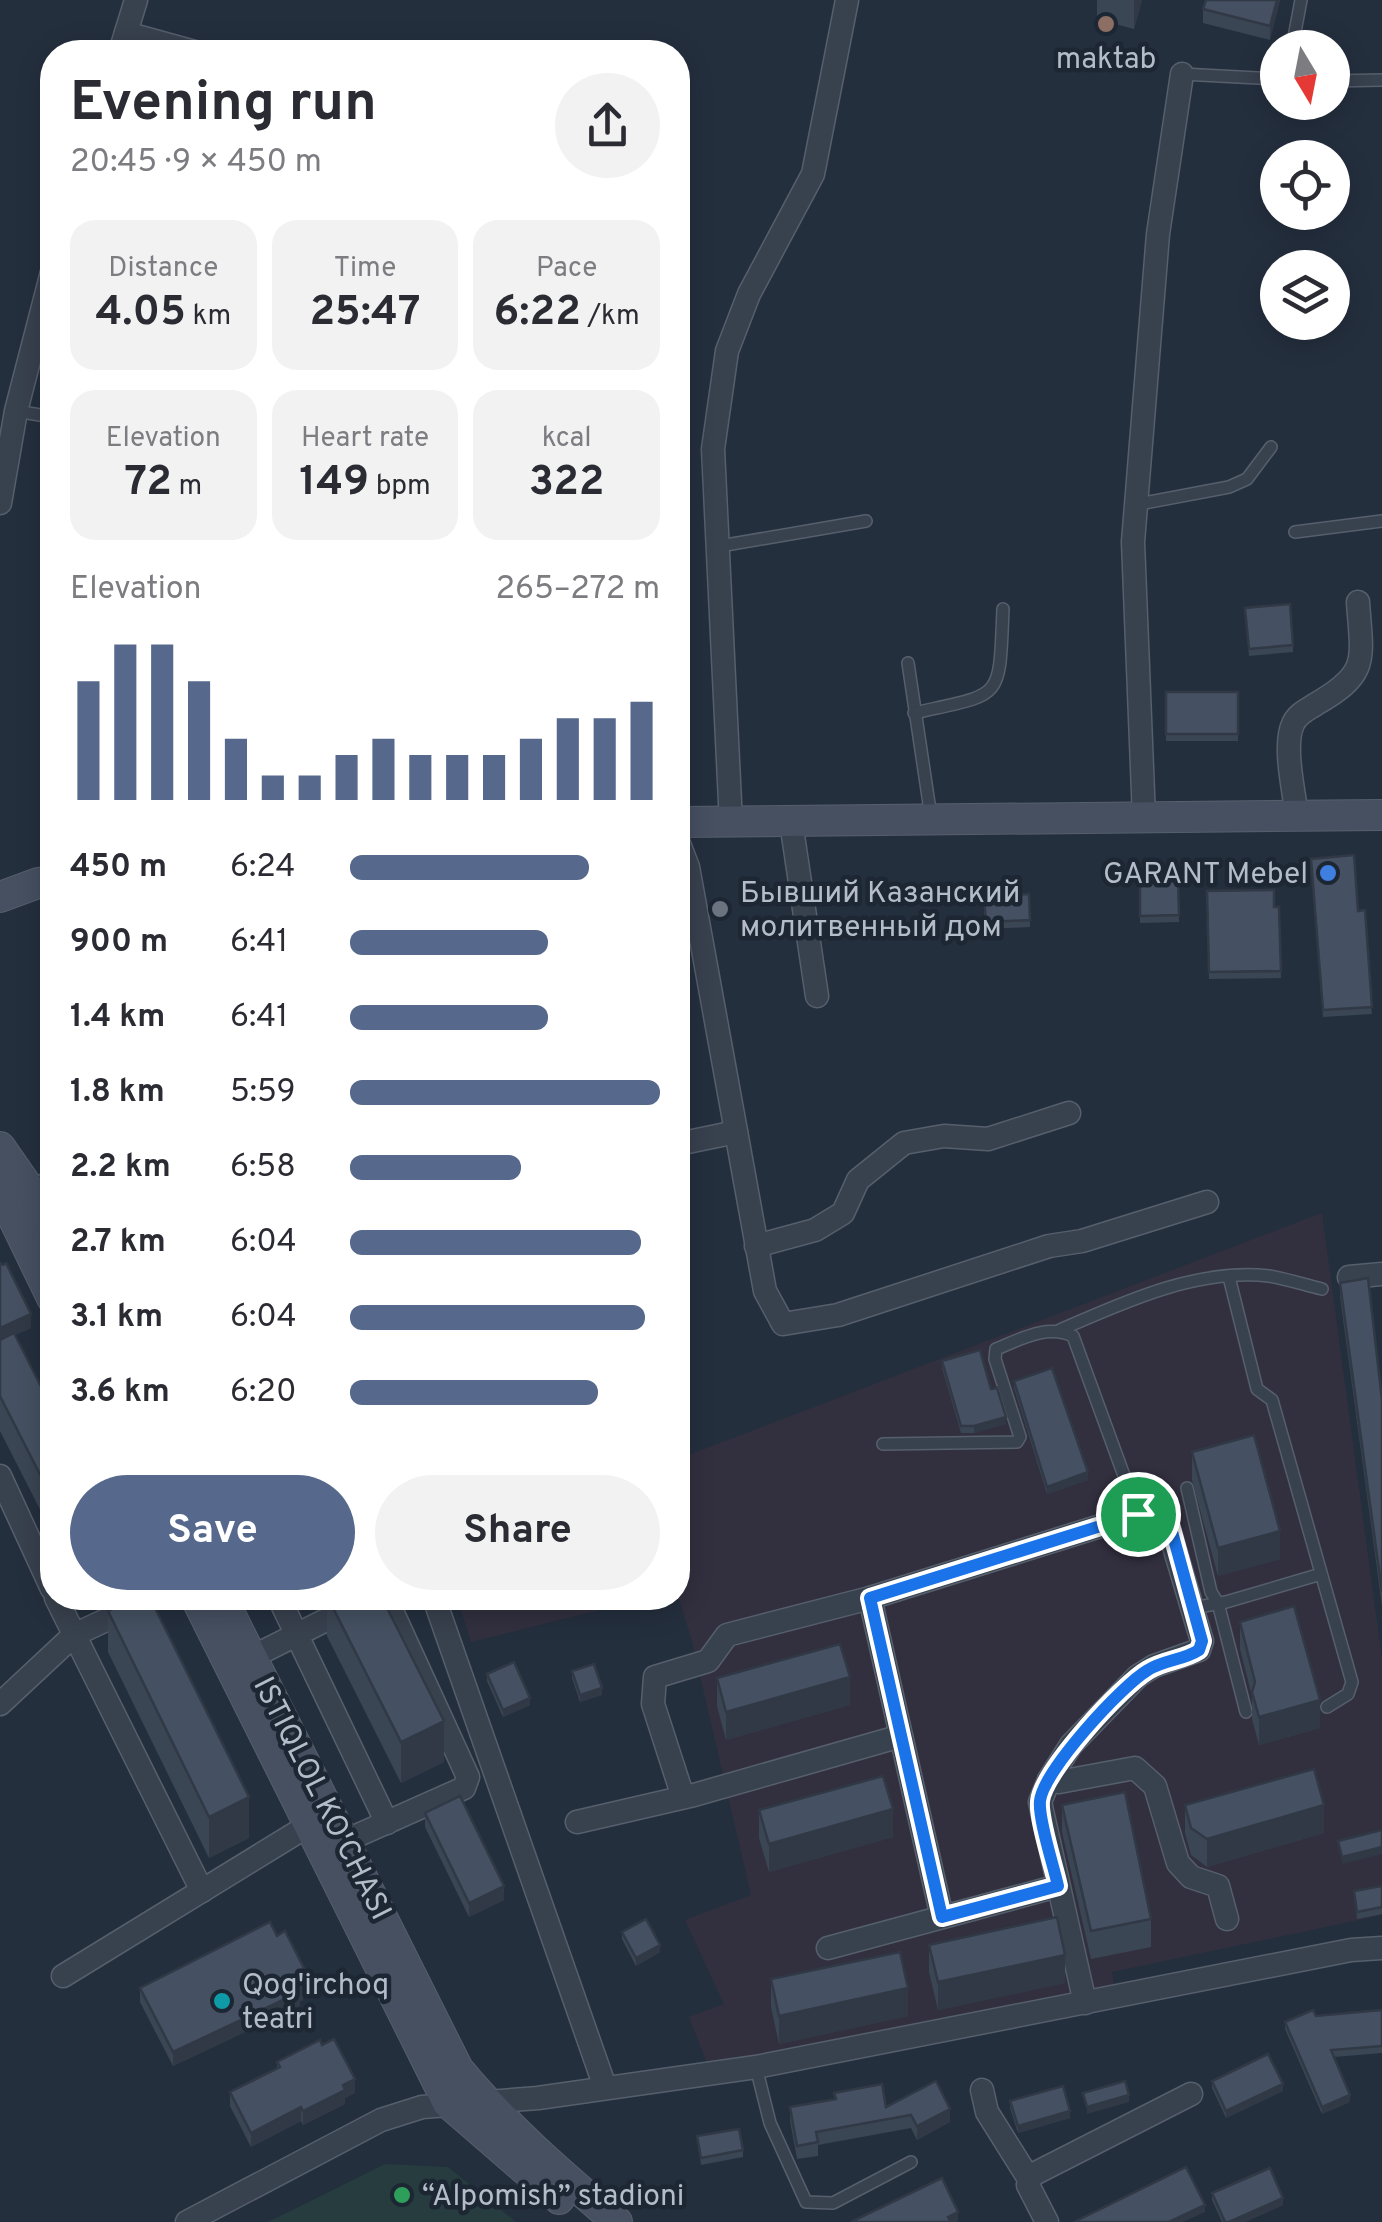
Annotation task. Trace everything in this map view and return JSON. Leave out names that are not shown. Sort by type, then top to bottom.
[{"type":"main road","points":[[690,822],[1382,815]]},
{"type":"main road","points":[[0,897],[40,883]]},
{"type":"main road","points":[[0,1147],[40,1218]]},
{"type":"main road","points":[[22,1189],[40,1254]]},
{"type":"main road","name":"ISTIQLOL KO'CHASI","points":[[202,1610],[448,2102],[586,2222]]},
{"type":"main road","name":"ISTIQLOL KO'CHASI","points":[[228,1610],[458,2069],[550,2164],[617,2222]]},
{"type":"street","points":[[124,40],[136,0]]},
{"type":"street","points":[[730,823],[713,449],[727,351],[749,294],[813,174],[847,0]]},
{"type":"street","points":[[1144,818],[1133,542],[1158,234],[1182,74]]},
{"type":"street","points":[[0,503],[16,410],[40,318]]},
{"type":"street","points":[[1297,816],[1288,739],[1302,712],[1342,689],[1355,674],[1362,659],[1358,602]]},
{"type":"street","points":[[791,822],[818,996]]},
{"type":"street","points":[[690,878],[764,1291],[783,1324],[838,1316],[1049,1246],[1082,1242],[1207,1202]]},
{"type":"street","points":[[756,1246],[815,1230],[843,1213],[858,1180],[904,1143],[944,1136],[988,1139],[1069,1114]]},
{"type":"street","points":[[690,1142],[736,1132]]},
{"type":"street","points":[[1349,1278],[1382,1274]]},
{"type":"street","points":[[0,1476],[40,1563]]},
{"type":"street","points":[[683,1797],[654,1704],[656,1676],[708,1660],[728,1635],[870,1598],[1155,1509],[1164,1513],[1202,1641],[1199,1650],[1138,1676],[1072,1744],[1048,1780],[1040,1802],[1085,2004]]},
{"type":"street","points":[[870,1598],[942,1917]]},
{"type":"street","points":[[62,1610],[202,1891]]},
{"type":"street","points":[[0,1704],[74,1636],[127,1610]]},
{"type":"street","points":[[284,1610],[387,1822]]},
{"type":"street","points":[[252,1658],[346,1610]]},
{"type":"street","points":[[345,1841],[464,1788],[468,1777],[391,1610]]},
{"type":"street","points":[[438,1610],[604,2087]]},
{"type":"street","points":[[577,1822],[683,1797],[901,1736]]},
{"type":"street","points":[[1048,1780],[1059,1782],[1135,1768],[1155,1786],[1178,1863],[1191,1877],[1218,1886],[1227,1919]]},
{"type":"street","points":[[63,1976],[309,1825]]},
{"type":"street","points":[[828,1948],[1058,1886]]},
{"type":"street","points":[[188,2222],[381,2120],[448,2102],[538,2098],[756,2067],[1350,1950],[1382,1948]]},
{"type":"street","points":[[982,2090],[987,2112],[1029,2179],[1028,2185],[1046,2222]]},
{"type":"street","points":[[1029,2179],[1191,2094]]},
{"type":"lane","points":[[1295,30],[1301,0]]},
{"type":"lane","points":[[1182,74],[1260,77]]},
{"type":"lane","points":[[1350,81],[1382,80]]},
{"type":"lane","points":[[16,410],[40,414]]},
{"type":"lane","points":[[1138,504],[1229,487],[1247,479],[1271,447]]},
{"type":"lane","points":[[720,546],[866,521]]},
{"type":"lane","points":[[1295,532],[1382,521]]},
{"type":"lane","points":[[914,712],[978,698],[991,691],[1000,674],[1003,609]]},
{"type":"lane","points":[[908,664],[931,820]]},
{"type":"lane","points":[[883,1444],[1017,1442],[1020,1437],[995,1359],[996,1349],[1036,1333],[1060,1330],[1176,1285],[1229,1276],[1269,1276],[1322,1289]]},
{"type":"lane","points":[[1229,1276],[1257,1389],[1272,1400],[1352,1682],[1348,1694],[1327,1707]]},
{"type":"lane","points":[[1060,1330],[1073,1336],[1138,1514]]},
{"type":"lane","points":[[1187,1488],[1211,1592],[1218,1603],[1246,1712]]},
{"type":"lane","points":[[1193,1608],[1321,1574]]},
{"type":"lane","points":[[756,2067],[770,2123],[806,2202],[834,2203],[912,2162]]},
{"type":"shaded area","points":[[1322,1213],[1382,1660],[1382,1915],[1112,1972],[1114,1986],[709,2068],[689,2017],[724,2004],[685,1920],[751,1895],[682,1610],[690,1610],[690,1454]]},
{"type":"shaded area","points":[[461,1610],[600,1610],[471,1642]]},
{"type":"green space","name":"“Alpomish” stadioni","points":[[385,2164],[448,2167],[516,2222],[268,2222]]},
{"type":"building","points":[[1206,0],[1277,0],[1270,26],[1203,9]]},
{"type":"building","points":[[1290,604],[1293,645],[1249,649],[1245,608]]},
{"type":"building","points":[[1166,692],[1238,692],[1238,734],[1166,734]]},
{"type":"building","points":[[1354,855],[1358,911],[1365,910],[1372,1007],[1323,1010],[1311,859]]},
{"type":"building","points":[[1178,880],[1179,915],[1140,916],[1140,881]]},
{"type":"building","points":[[1274,890],[1274,907],[1279,907],[1281,971],[1209,972],[1207,891]]},
{"type":"building","points":[[1029,894],[1030,920],[986,922],[984,897]]},
{"type":"building","points":[[0,1263],[6,1263],[31,1314],[0,1328]]},
{"type":"building","points":[[1368,1278],[1382,1400],[1382,1592],[1340,1283]]},
{"type":"building","points":[[14,1333],[40,1384],[40,1474],[0,1396],[0,1340]]},
{"type":"building","points":[[980,1350],[991,1389],[997,1388],[1006,1417],[961,1426],[942,1361]]},
{"type":"building","points":[[1052,1368],[1088,1472],[1047,1487],[1014,1381]]},
{"type":"building","points":[[1254,1435],[1280,1531],[1218,1548],[1192,1452]]},
{"type":"building","points":[[1294,1606],[1320,1700],[1259,1717],[1240,1622]]},
{"type":"building","points":[[156,1610],[249,1797],[209,1817],[108,1611]]},
{"type":"building","points":[[334,1610],[388,1610],[444,1721],[401,1742]]},
{"type":"building","points":[[840,1644],[850,1677],[726,1712],[717,1678]]},
{"type":"building","points":[[514,1662],[530,1698],[503,1710],[487,1674]]},
{"type":"building","points":[[594,1664],[602,1688],[580,1695],[572,1671]]},
{"type":"building","points":[[1314,1769],[1324,1805],[1207,1839],[1191,1828],[1185,1805]]},
{"type":"building","points":[[883,1776],[893,1809],[769,1844],[759,1810]]},
{"type":"building","points":[[1125,1792],[1151,1919],[1091,1931],[1062,1805]]},
{"type":"building","points":[[460,1796],[504,1886],[469,1903],[425,1813]]},
{"type":"building","points":[[1382,1830],[1382,1847],[1342,1857],[1338,1841]]},
{"type":"building","points":[[1382,1886],[1382,1907],[1357,1912],[1354,1891]]},
{"type":"building","points":[[1057,1917],[1065,1955],[938,1982],[929,1945]]},
{"type":"building","points":[[646,1919],[660,1945],[636,1958],[622,1932]]},
{"type":"building","name":"Qog'irchoq teatri","points":[[270,1922],[277,1936],[285,1931],[307,1974],[299,1978],[303,1985],[298,1988],[300,1992],[173,2052],[140,1988]]},
{"type":"building","points":[[900,1952],[908,1988],[779,2016],[771,1979]]},
{"type":"building","points":[[1313,2010],[1316,2016],[1382,2010],[1382,2046],[1331,2050],[1350,2095],[1322,2107],[1285,2022]]},
{"type":"building","points":[[334,2039],[355,2079],[343,2085],[345,2090],[251,2133],[230,2092],[280,2067],[277,2062],[320,2040],[322,2045]]},
{"type":"building","points":[[1268,2054],[1283,2084],[1226,2111],[1212,2081]]},
{"type":"building","points":[[936,2081],[950,2109],[917,2126],[911,2115],[816,2132],[818,2142],[797,2146],[790,2107],[836,2099],[834,2093],[882,2084],[886,2107]]},
{"type":"building","points":[[1125,2081],[1129,2095],[1087,2107],[1083,2093]]},
{"type":"building","points":[[1063,2086],[1070,2111],[1018,2126],[1010,2101]]},
{"type":"building","points":[[739,2129],[743,2150],[701,2158],[697,2136]]},
{"type":"building","points":[[1186,2167],[1205,2205],[1169,2222],[1074,2222]]},
{"type":"building","points":[[1270,2168],[1283,2198],[1225,2222],[1212,2193]]},
{"type":"building","points":[[942,2178],[958,2212],[948,2217],[951,2222],[851,2222]]},
{"type":"place","name":"maktab","points":[[1106,24]]},
{"type":"place","name":"GARANT Mebel","points":[[1328,873]]},
{"type":"place","name":"Бывший Казанский молитвенный дом","points":[[720,909]]},
{"type":"place","name":"Qog'irchoq teatri","points":[[222,2001]]},
{"type":"place","name":"“Alpomish” stadioni","points":[[402,2195]]},
{"type":"route","points":[[1155,1509],[1169,1521],[1202,1641],[1199,1650],[1138,1676],[1072,1744],[1048,1780],[1040,1802],[1058,1886],[942,1917],[870,1598],[1138,1514],[1155,1509]]}]
